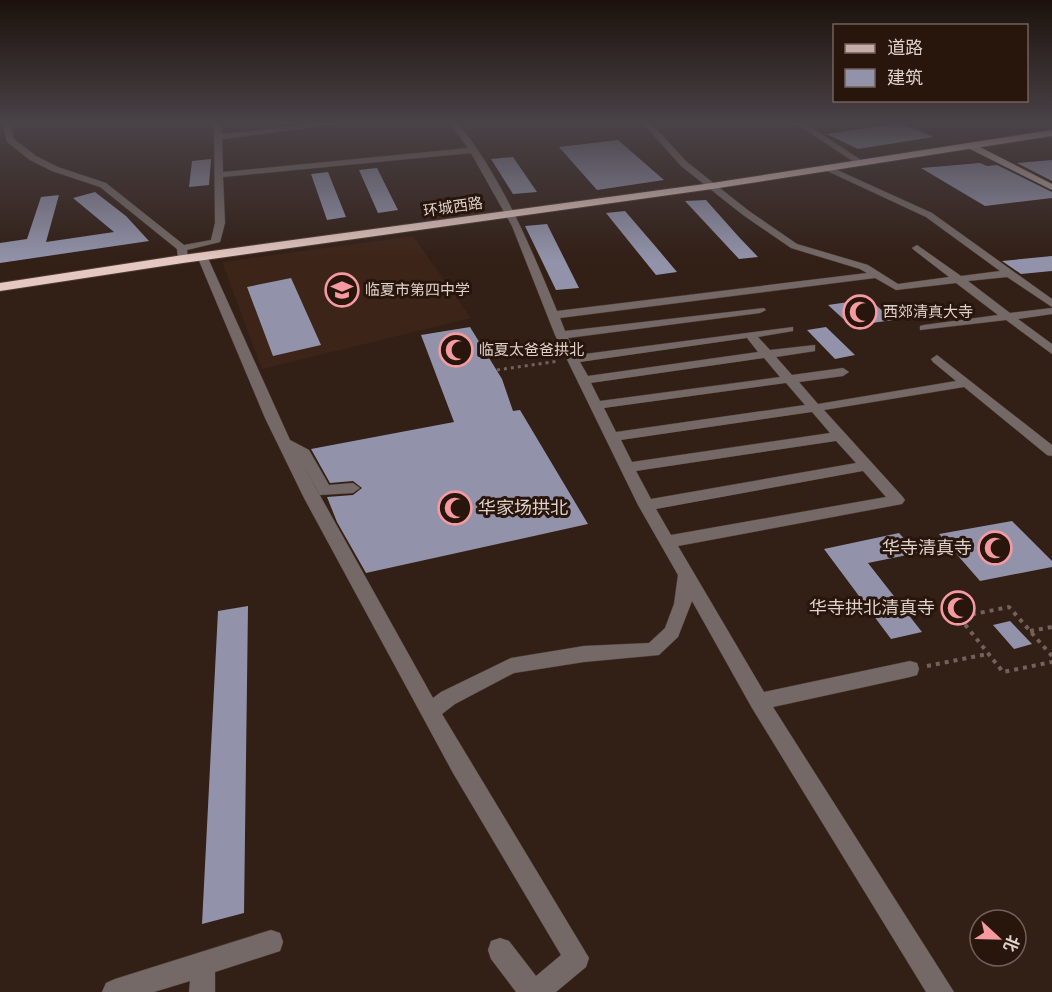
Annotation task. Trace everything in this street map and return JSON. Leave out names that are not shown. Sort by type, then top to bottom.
[{"type":"highway","name":"环城西路","points":[[0,287],[183,253],[202,256],[712,186],[824,168]]},
{"type":"main road","points":[[1015,168],[1052,187]]},
{"type":"street","points":[[54,168],[103,185],[183,253],[215,242],[219,223],[218,168]]},
{"type":"street","points":[[218,175],[286,168]]},
{"type":"street","points":[[484,168],[517,226],[561,335],[646,505],[759,702],[940,992]]},
{"type":"street","points":[[689,168],[794,246],[864,267],[896,287],[1011,273]]},
{"type":"street","points":[[827,168],[929,215],[1052,304]]},
{"type":"street","points":[[917,248],[1052,350]]},
{"type":"street","points":[[202,256],[285,443],[312,498],[460,766],[577,958],[537,992]]},
{"type":"street","points":[[553,315],[878,275]]},
{"type":"street","points":[[561,335],[760,310]]},
{"type":"street","points":[[924,328],[1052,311]]},
{"type":"street","points":[[573,359],[789,329]]},
{"type":"street","points":[[667,542],[897,500],[749,334]]},
{"type":"street","points":[[584,380],[811,348]]},
{"type":"street","points":[[937,359],[1052,452]]},
{"type":"street","points":[[597,405],[843,372]]},
{"type":"street","points":[[614,437],[815,408],[966,383]]},
{"type":"street","points":[[628,467],[839,436]]},
{"type":"street","points":[[285,443],[304,453],[325,491],[353,488]]},
{"type":"street","points":[[646,505],[866,466]]},
{"type":"street","points":[[430,712],[448,698],[511,666],[584,654],[653,650],[672,632],[684,604],[686,575]]},
{"type":"street","points":[[759,702],[910,669]]},
{"type":"street","points":[[116,992],[271,942]]},
{"type":"street","points":[[500,950],[532,992]]},
{"type":"street","points":[[202,992],[203,963]]},
{"type":"path","points":[[497,370],[573,359]]},
{"type":"path","points":[[1052,656],[1010,607],[959,617],[1003,672],[1052,662]]},
{"type":"path","points":[[1030,631],[1052,627]]},
{"type":"path","points":[[910,669],[988,654]]},
{"type":"shaded area","name":"临夏市第四中学","points":[[413,236],[471,318],[262,369],[222,262]]},
{"type":"building","points":[[191,168],[210,168],[209,185],[189,187]]},
{"type":"building","points":[[377,168],[398,210],[378,213],[359,170]]},
{"type":"building","points":[[497,168],[521,168],[537,192],[513,194]]},
{"type":"building","points":[[578,168],[651,168],[664,180],[597,190]]},
{"type":"building","points":[[921,168],[1004,168],[1052,192],[1052,198],[985,206]]},
{"type":"building","points":[[1027,168],[1052,168],[1052,181]]},
{"type":"building","points":[[328,172],[346,217],[327,220],[311,174]]},
{"type":"building","points":[[95,192],[126,216],[149,241],[0,263],[0,243],[27,239],[41,197],[59,195],[46,242],[114,232],[73,198]]},
{"type":"building","points":[[706,200],[758,257],[739,259],[685,201]]},
{"type":"building","points":[[625,211],[677,272],[656,275],[606,213]]},
{"type":"building","points":[[547,224],[579,288],[556,290],[525,226]]},
{"type":"building","points":[[1052,256],[1052,271],[1021,274],[1002,261]]},
{"type":"building","points":[[291,278],[321,345],[273,356],[247,287]]},
{"type":"building","name":"西郊清真大寺","points":[[869,299],[893,320],[851,326],[828,305]]},
{"type":"building","name":"华家场拱北","points":[[470,327],[502,379],[513,411],[520,410],[588,524],[366,573],[337,522],[327,497],[353,495],[362,488],[353,481],[330,483],[311,449],[454,422],[421,335]]},
{"type":"building","points":[[826,327],[855,355],[835,359],[807,330]]},
{"type":"building","name":"华寺清真寺","points":[[1012,521],[1052,561],[1052,567],[980,581],[939,534]]},
{"type":"building","points":[[899,533],[917,553],[868,563],[922,632],[891,639],[824,549]]},
{"type":"building","points":[[248,606],[244,913],[202,924],[218,611]]},
{"type":"building","points":[[1010,621],[1032,644],[1014,649],[993,625]]},
{"type":"place","name":"临夏市第四中学","points":[[342,290]]},
{"type":"place","name":"西郊清真大寺","points":[[860,312]]},
{"type":"place","name":"临夏太爸爸拱北","points":[[456,350]]},
{"type":"place","name":"华家场拱北","points":[[455,508]]},
{"type":"place","name":"华寺清真寺","points":[[995,548]]},
{"type":"place","name":"华寺拱北清真寺","points":[[958,608]]}]
